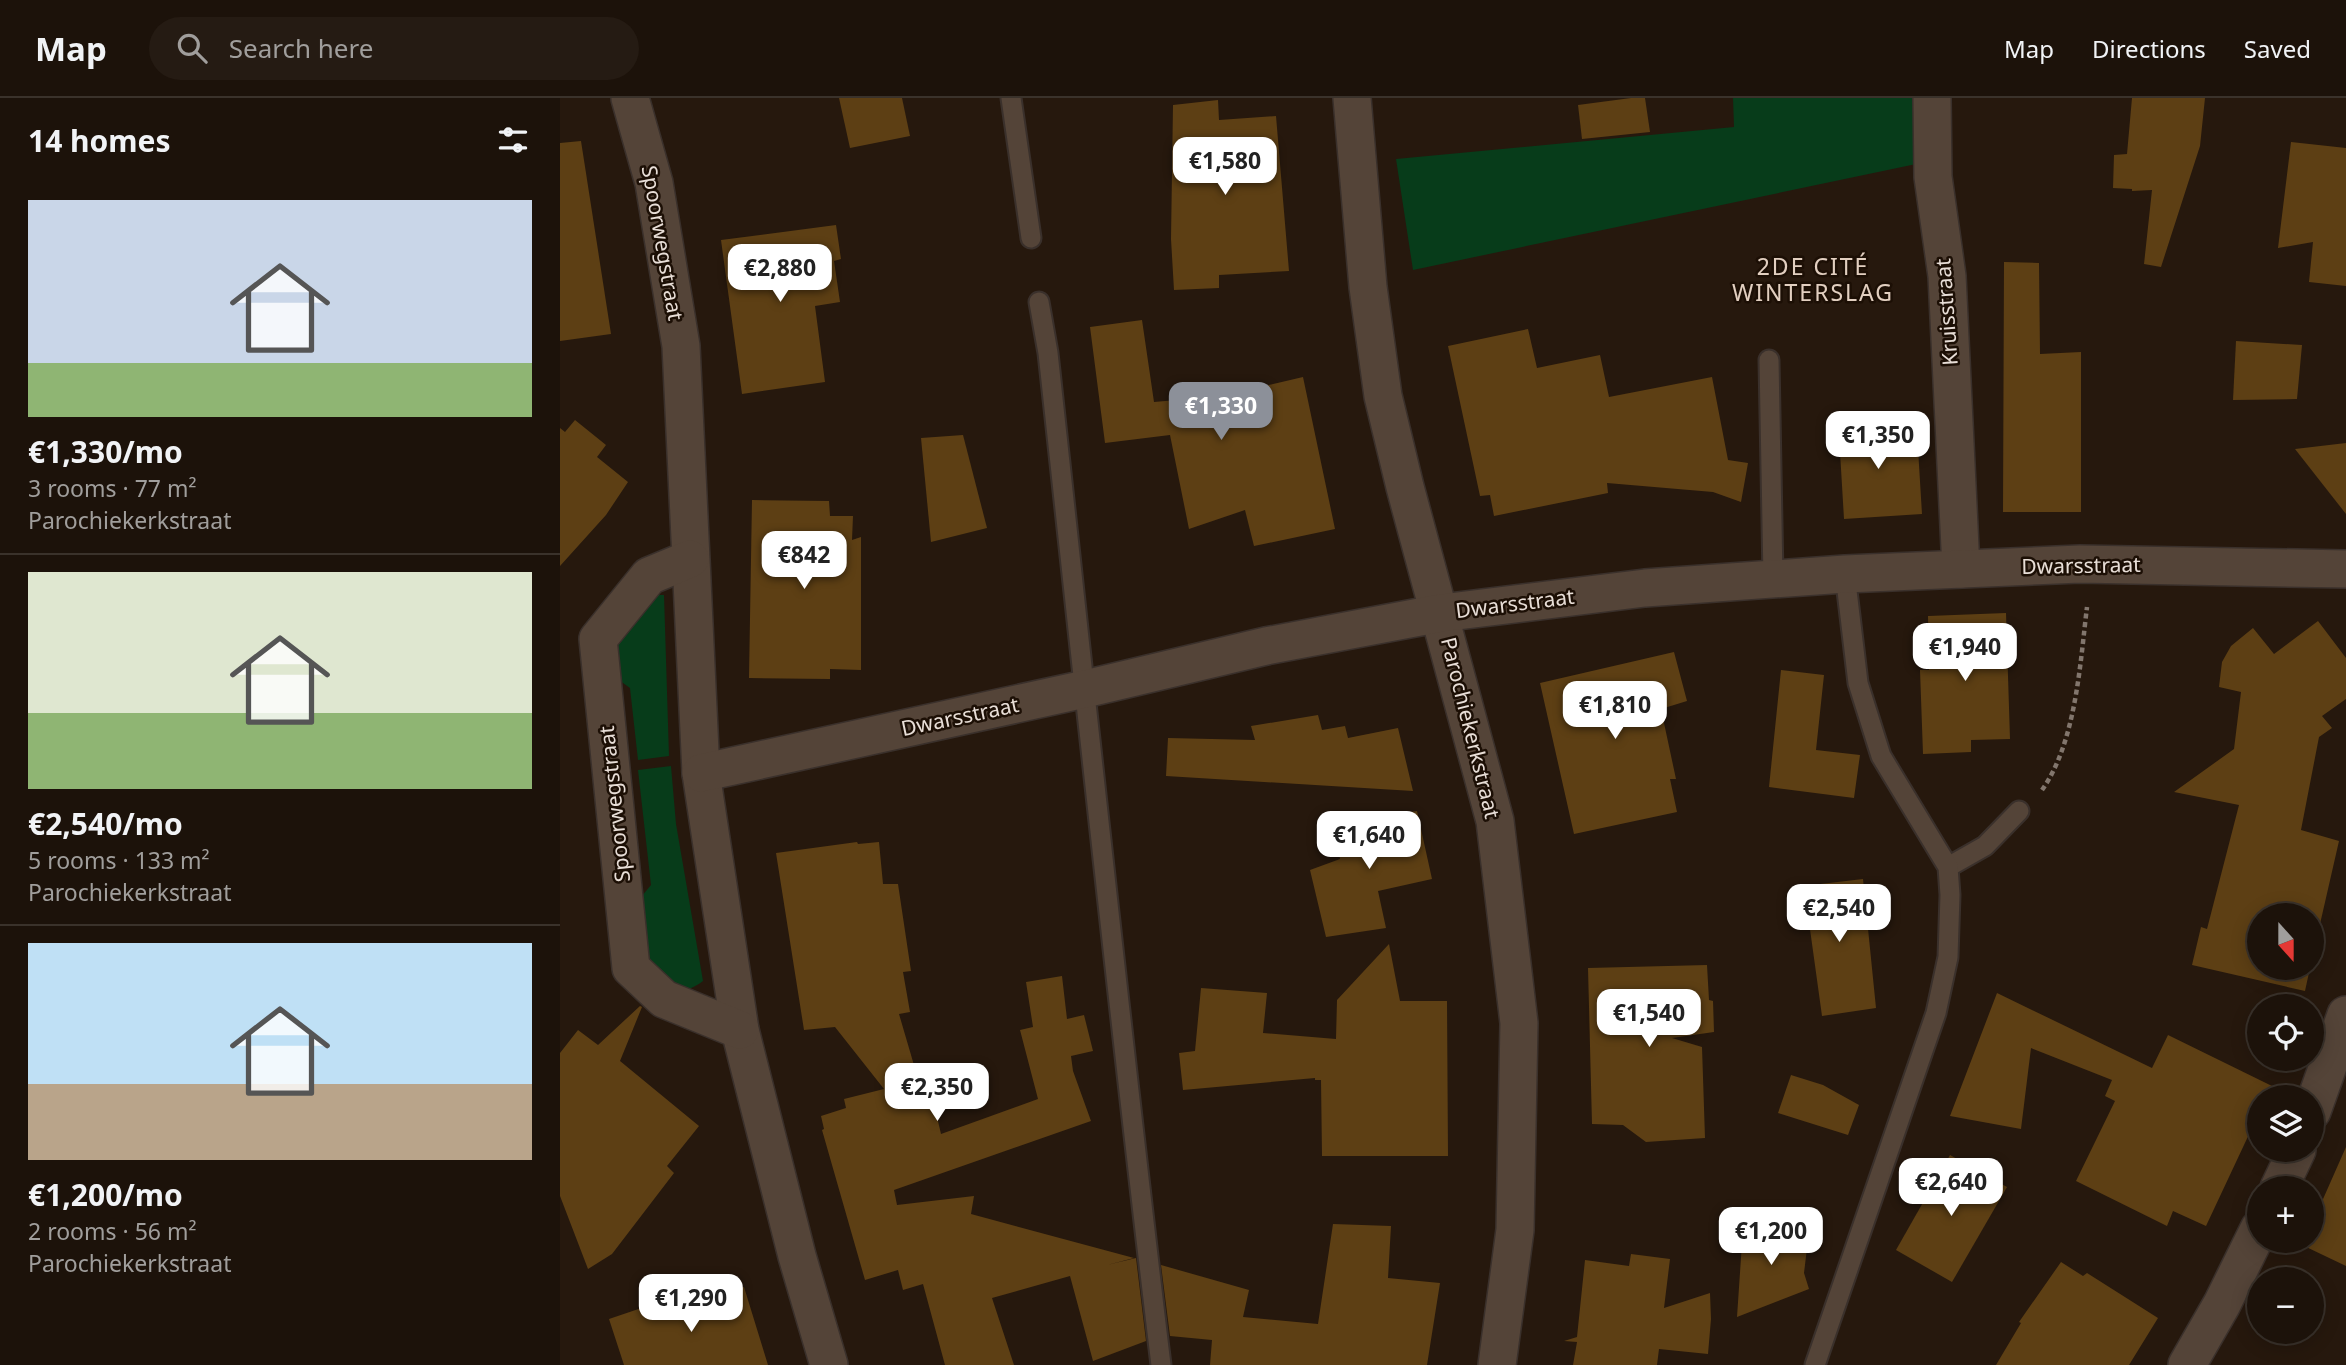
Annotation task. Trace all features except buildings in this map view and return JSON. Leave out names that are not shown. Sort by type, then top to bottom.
[{"type":"street","name":"Spoorwegstraat","points":[[629,98],[654,183],[681,346],[701,773],[740,1031],[797,1256],[830,1365]]},
{"type":"street","name":"Parochiekerkstraat","points":[[1352,98],[1368,287],[1383,396],[1405,488],[1441,613],[1495,821],[1519,1023],[1515,1230],[1497,1365]]},
{"type":"street","name":"Kruisstraat","points":[[1933,98],[1933,177],[1947,276],[1961,569]]},
{"type":"street","name":"Spoorwegstraat","points":[[690,559],[649,576],[598,639],[631,968],[664,999],[740,1031]]},
{"type":"street","name":"Dwarsstraat","points":[[701,773],[1085,689],[1266,646],[1441,613],[1645,588],[1845,574],[2080,564],[2346,569]]},
{"type":"street","points":[[2321,1085],[2346,1015]]},
{"type":"street","points":[[2187,1365],[2247,1253]]},
{"type":"lane","points":[[1011,98],[1031,238]]},
{"type":"lane","points":[[1040,302],[1048,353],[1125,1069],[1161,1365]]},
{"type":"lane","points":[[1769,360],[1773,579]]},
{"type":"lane","points":[[1815,1365],[1936,1013],[1948,957],[1948,867],[1881,756],[1858,683],[1845,574]]},
{"type":"lane","points":[[1948,867],[1985,846],[2020,811]]},
{"type":"path","points":[[2020,811],[2044,788],[2062,749],[2075,708],[2087,603]]},
{"type":"green space","points":[[1733,98],[1919,98],[1921,163],[1413,270],[1396,159],[1734,127]]},
{"type":"green space","points":[[655,595],[664,595],[669,756],[638,760],[630,688],[612,675],[613,647]]},
{"type":"green space","points":[[671,766],[676,824],[703,981],[681,990],[669,986],[649,971],[637,902],[651,885],[638,770]]},
{"type":"district","name":"2DE CITÉ WINTERSLAG","points":[[1813,280]]}]
